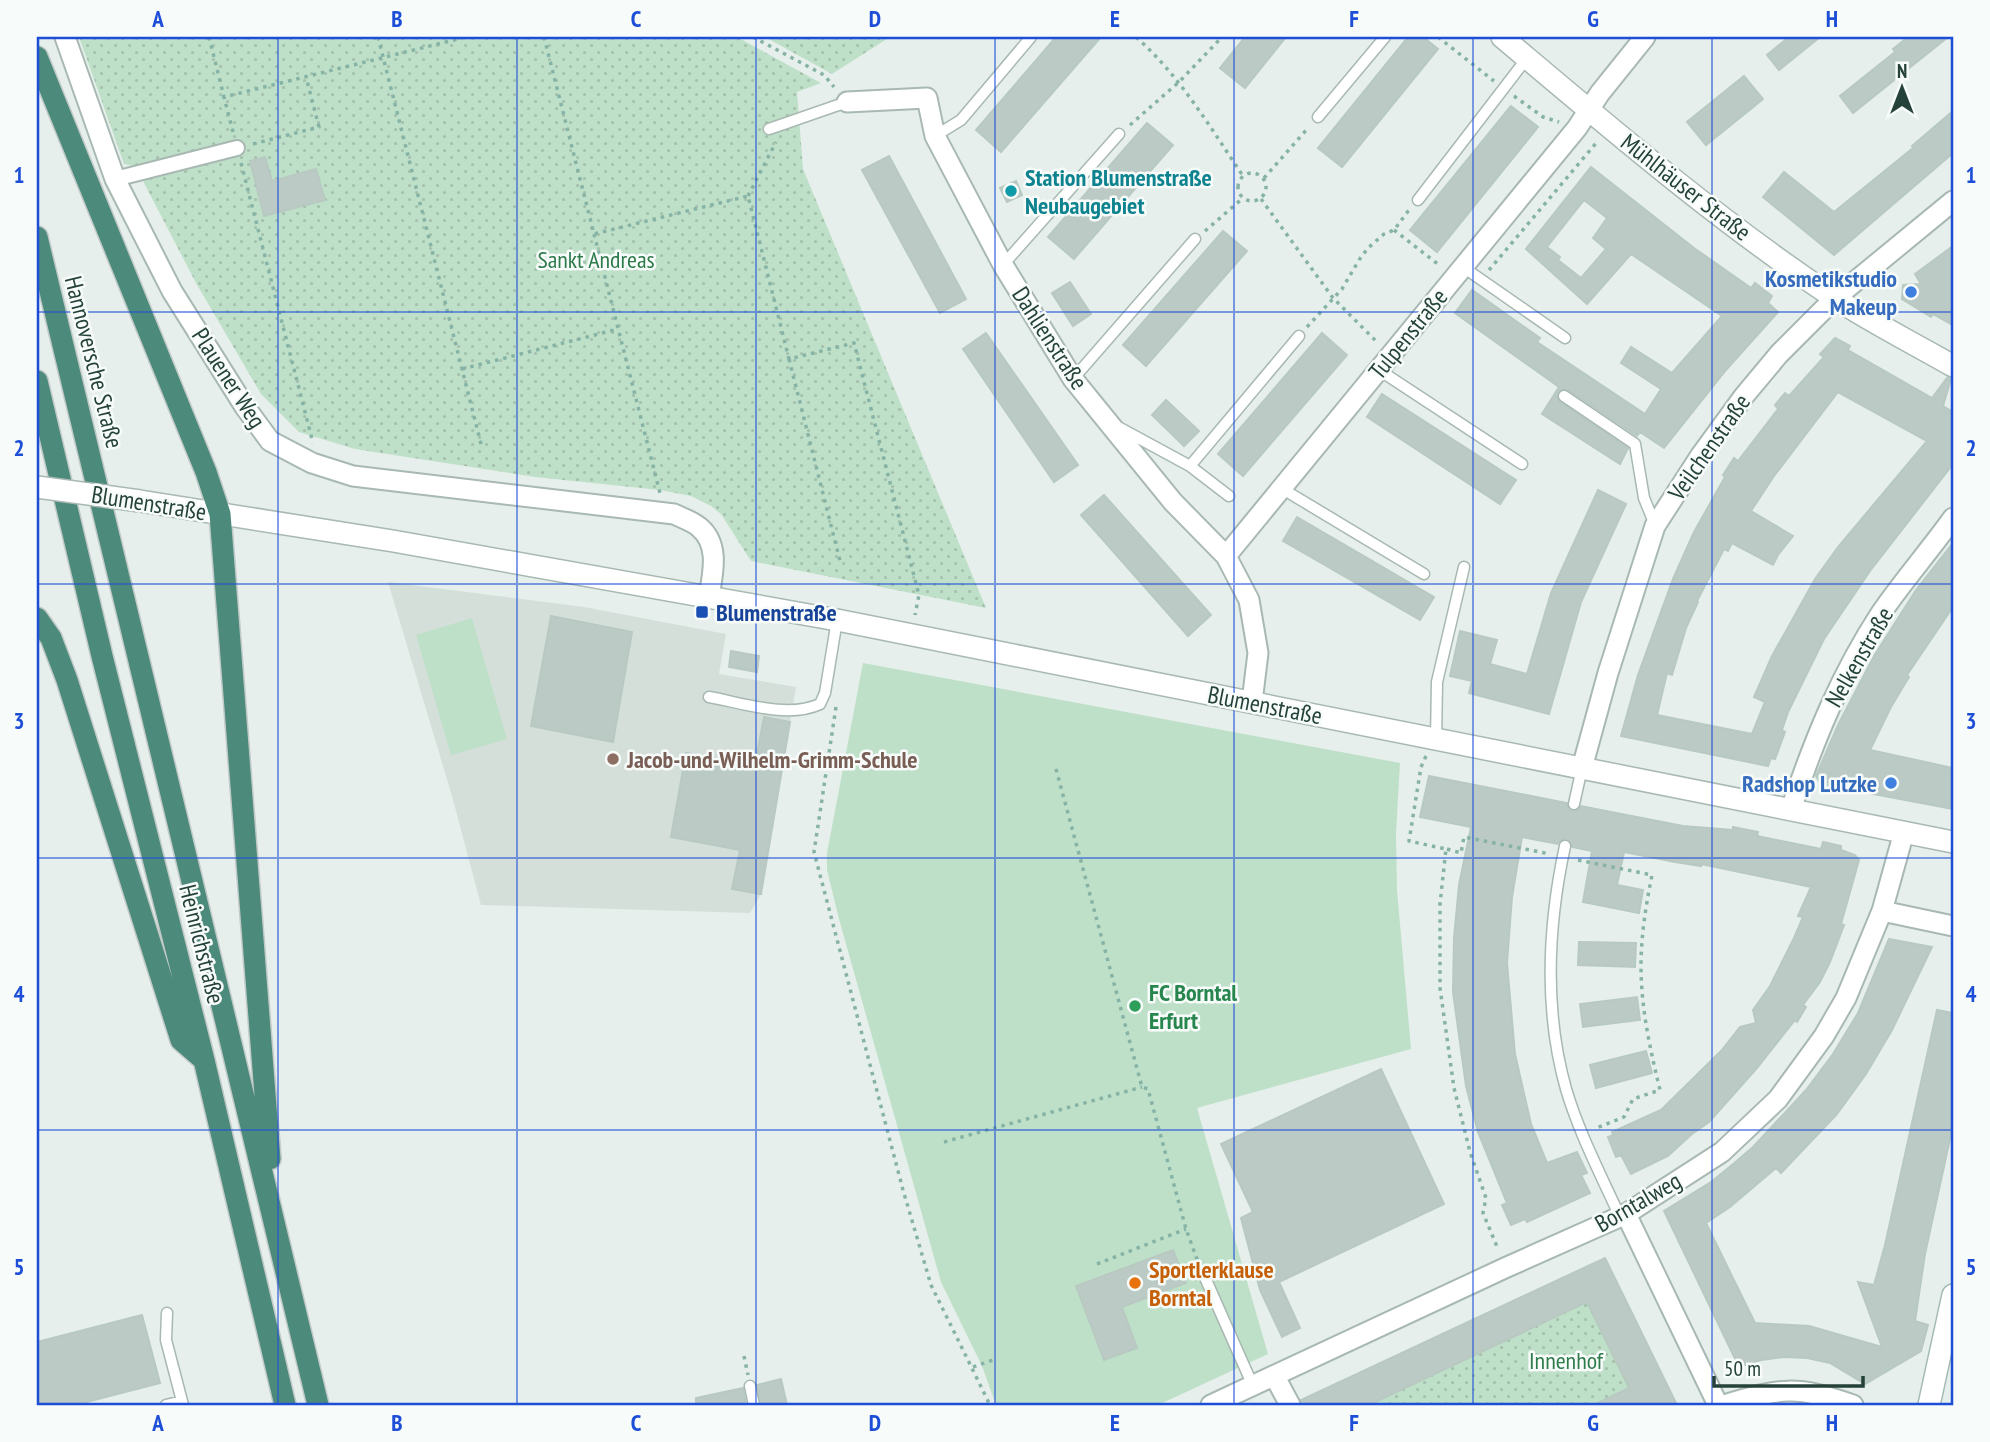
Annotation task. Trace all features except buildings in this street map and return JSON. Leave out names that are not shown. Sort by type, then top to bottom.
[{"type":"highway","points":[[37,57],[206,472],[220,514],[270,1150],[270,1199]]},
{"type":"highway","name":"Hannoversche Straße","points":[[37,237],[101,500]]},
{"type":"highway","name":"Heinrichstraße","points":[[37,381],[105,669],[204,1060],[285,1405]]},
{"type":"highway","name":"Heinrichstraße","points":[[101,500],[318,1405]]},
{"type":"highway","points":[[37,618],[51,638],[67,680],[181,1040],[204,1060]]},
{"type":"street","name":"Plauener Weg","points":[[65,37],[115,179],[172,291],[245,407],[270,441],[313,463],[353,476],[674,514],[699,527],[712,543],[714,567],[709,596]]},
{"type":"street","name":"Mühlhäuser Straße","points":[[1502,37],[1711,208],[1835,298],[1953,366]]},
{"type":"street","name":"Tulpenstraße","points":[[1226,556],[1590,111],[1600,93],[1645,37]]},
{"type":"street","name":"Dahlienstraße","points":[[847,102],[927,98],[934,136],[1003,265],[1073,379],[1173,502],[1226,556],[1249,600],[1258,653],[1252,702]]},
{"type":"street","points":[[115,179],[237,148]]},
{"type":"street","name":"Veilchenstraße","points":[[1582,768],[1608,673],[1655,526],[1744,396],[1779,354],[1835,298],[1953,201]]},
{"type":"street","name":"Blumenstraße","points":[[37,487],[393,541],[709,596],[1953,842]]},
{"type":"street","name":"Nelkenstraße","points":[[1791,809],[1833,698],[1863,643],[1883,611],[1953,518]]},
{"type":"street","name":"Borntalweg","points":[[1211,1405],[1247,1394],[1275,1377],[1507,1267],[1623,1216],[1722,1152],[1778,1099],[1824,1036],[1846,998],[1882,911],[1904,832]]},
{"type":"street","points":[[1882,911],[1953,926]]},
{"type":"street","points":[[1623,1216],[1718,1405]]},
{"type":"street","points":[[1929,1405],[1953,1295]]},
{"type":"street","points":[[1275,1377],[1290,1405]]},
{"type":"street","points":[[1724,1405],[1771,1392],[1796,1389],[1853,1405]]},
{"type":"lane","points":[[934,136],[961,120],[1031,37]]},
{"type":"lane","points":[[1318,117],[1385,37]]},
{"type":"lane","points":[[1418,200],[1528,58]]},
{"type":"lane","name":"Dahlienstraße","points":[[769,129],[847,102]]},
{"type":"lane","points":[[1003,265],[1119,134]]},
{"type":"lane","points":[[1073,379],[1195,239]]},
{"type":"lane","points":[[1459,272],[1565,338]]},
{"type":"lane","points":[[1189,466],[1298,336]]},
{"type":"lane","points":[[1384,363],[1522,464]]},
{"type":"lane","points":[[1564,396],[1635,444],[1644,498],[1655,526]]},
{"type":"lane","points":[[1108,421],[1189,466],[1229,496]]},
{"type":"lane","points":[[1281,488],[1424,574]]},
{"type":"lane","points":[[1436,739],[1437,682],[1464,567]]},
{"type":"lane","points":[[709,697],[792,712],[807,710],[820,704],[825,693],[837,620]]},
{"type":"lane","points":[[1574,804],[1582,768]]},
{"type":"lane","points":[[1564,851],[1550,941],[1553,1022],[1560,1066],[1582,1133],[1623,1216]]},
{"type":"lane","points":[[1203,1273],[1247,1394]]},
{"type":"lane","points":[[166,1405],[182,1403],[166,1340],[167,1313]]},
{"type":"lane","points":[[750,1386],[754,1405]]},
{"type":"path","points":[[209,37],[314,438],[313,463]]},
{"type":"path","points":[[378,37],[482,448]]},
{"type":"path","points":[[224,97],[466,37]]},
{"type":"path","points":[[544,37],[660,489],[658,512]]},
{"type":"path","points":[[753,37],[824,75],[847,102]]},
{"type":"path","points":[[1136,37],[1179,82],[1243,176]]},
{"type":"path","points":[[1119,134],[1179,82],[1222,37]]},
{"type":"path","points":[[237,148],[319,127],[306,77]]},
{"type":"path","points":[[1264,178],[1318,117]]},
{"type":"path","points":[[798,120],[778,139],[748,196],[840,561]]},
{"type":"path","points":[[1256,173],[1264,178],[1266,191],[1261,199],[1252,201],[1243,198],[1238,186],[1243,176],[1256,173]]},
{"type":"path","points":[[594,234],[748,196]]},
{"type":"path","points":[[1195,239],[1243,198]]},
{"type":"path","points":[[1261,199],[1384,363]]},
{"type":"path","points":[[1298,336],[1342,289],[1368,248],[1384,234],[1394,230],[1418,200]]},
{"type":"path","points":[[1394,230],[1459,272]]},
{"type":"path","points":[[461,369],[618,329]]},
{"type":"path","points":[[789,359],[854,343],[919,596],[911,634]]},
{"type":"path","points":[[838,698],[814,852],[931,1285],[990,1405]]},
{"type":"path","points":[[1436,739],[1420,767],[1409,841],[1461,853],[1464,837],[1564,851]]},
{"type":"path","points":[[1056,769],[1142,1087]]},
{"type":"path","points":[[1446,849],[1440,904],[1440,988],[1445,1028],[1454,1088],[1470,1152],[1486,1198],[1483,1213],[1507,1267]]},
{"type":"path","points":[[1582,1133],[1624,1117],[1633,1099],[1660,1090],[1646,1024],[1640,968],[1644,916],[1652,875],[1585,861]]},
{"type":"path","points":[[944,1142],[1142,1087],[1148,1089],[1186,1229],[1203,1273]]},
{"type":"path","points":[[1097,1264],[1186,1229]]},
{"type":"path","points":[[973,1367],[993,1360]]},
{"type":"shaded area","name":"Jacob-und-Wilhelm-Grimm-Schule","points":[[388,582],[584,607],[726,634],[719,674],[796,687],[761,894],[750,913],[481,905],[452,796]]},
{"type":"green space","name":"Sankt Andreas","points":[[79,37],[737,37],[821,83],[797,92],[803,169],[986,608],[751,561],[721,514],[691,496],[660,490],[535,477],[355,449],[299,432],[261,394],[196,283],[144,183],[139,167],[124,164]]},
{"type":"green space","points":[[765,37],[890,37],[832,74]]},
{"type":"green space","points":[[472,618],[507,739],[451,755],[416,635]]},
{"type":"green space","name":"FC Borntal Erfurt","points":[[863,663],[1400,763],[1396,834],[1397,890],[1411,1049],[1197,1108],[1268,1354],[1158,1405],[996,1405],[982,1366],[941,1282],[827,870],[827,853]]},
{"type":"green space","name":"Innenhof","points":[[1589,1301],[1608,1345],[1633,1386],[1594,1405],[1369,1405]]},
{"type":"place","name":"Station Blumenstraße Neubaugebiet","points":[[1011,191]]},
{"type":"place","name":"Kosmetikstudio Makeup","points":[[1911,292]]},
{"type":"place","name":"Blumenstraße","points":[[702,612]]},
{"type":"place","name":"Jacob-und-Wilhelm-Grimm-Schule","points":[[613,759]]},
{"type":"place","name":"Radshop Lutzke","points":[[1891,783]]},
{"type":"place","name":"FC Borntal Erfurt","points":[[1135,1006]]},
{"type":"place","name":"Sportlerklause Borntal","points":[[1135,1283]]}]
